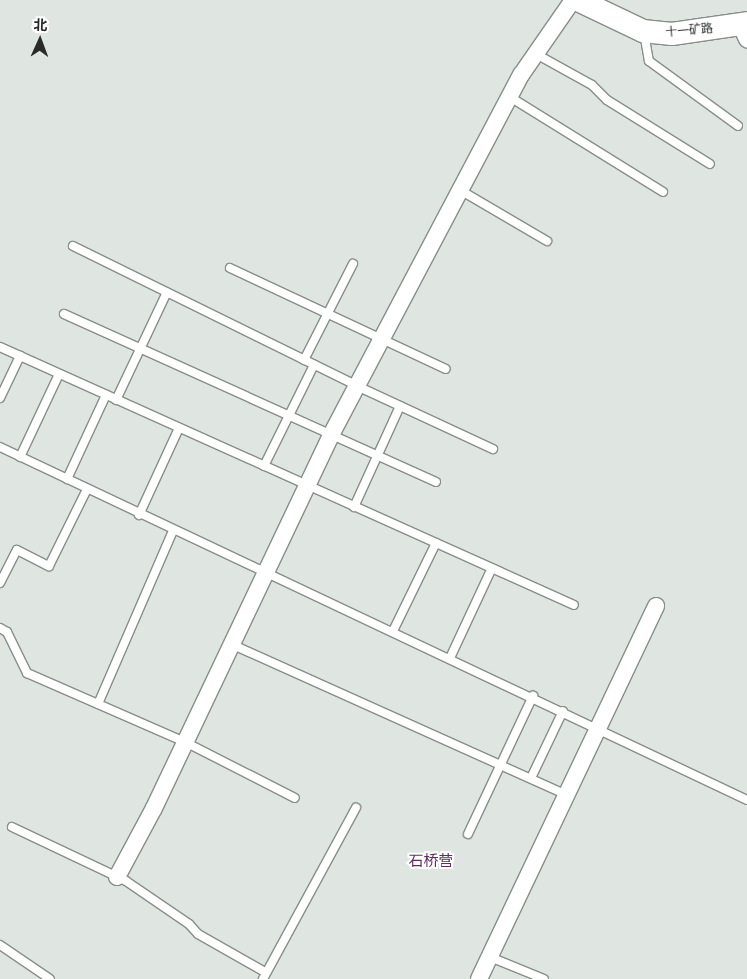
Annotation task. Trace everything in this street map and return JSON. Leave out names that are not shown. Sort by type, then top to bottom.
[{"type":"street","points":[[117,877],[185,742],[331,435],[510,97],[536,54],[573,0]]},
{"type":"street","name":"十一矿路","points":[[578,0],[643,31],[672,34],[745,29]]},
{"type":"street","points":[[479,979],[596,726],[656,606]]},
{"type":"lane","points":[[643,31],[649,61],[738,126]]},
{"type":"lane","points":[[536,54],[592,85],[607,100],[710,164]]},
{"type":"lane","points":[[510,97],[663,192]]},
{"type":"lane","points":[[460,190],[547,241]]},
{"type":"lane","points":[[73,246],[357,386],[493,449]]},
{"type":"lane","points":[[304,360],[353,264]]},
{"type":"lane","points":[[230,268],[446,369]]},
{"type":"lane","points":[[116,400],[139,347],[167,292]]},
{"type":"lane","points":[[64,314],[436,482]]},
{"type":"lane","points":[[0,347],[574,605]]},
{"type":"lane","points":[[0,398],[20,356]]},
{"type":"lane","points":[[264,466],[314,365]]},
{"type":"lane","points":[[20,457],[59,374]]},
{"type":"lane","points":[[67,479],[106,395]]},
{"type":"lane","points":[[354,506],[400,406]]},
{"type":"lane","points":[[139,515],[179,428]]},
{"type":"lane","points":[[0,447],[173,531],[563,710],[747,800]]},
{"type":"lane","points":[[0,583],[17,550],[49,566],[87,489]]},
{"type":"lane","points":[[98,704],[173,531]]},
{"type":"lane","points":[[393,631],[436,543]]},
{"type":"lane","points":[[450,658],[492,568]]},
{"type":"lane","points":[[0,628],[7,632],[27,673],[185,742],[295,798]]},
{"type":"lane","points":[[231,644],[565,794]]},
{"type":"lane","points":[[468,834],[532,696]]},
{"type":"lane","points":[[531,778],[563,710]]},
{"type":"lane","points":[[12,827],[117,877],[189,924],[198,934],[264,975],[356,808]]},
{"type":"lane","points":[[0,945],[50,979]]},
{"type":"lane","points":[[490,957],[544,979]]},
{"type":"district","name":"石桥营","points":[[431,861]]}]
